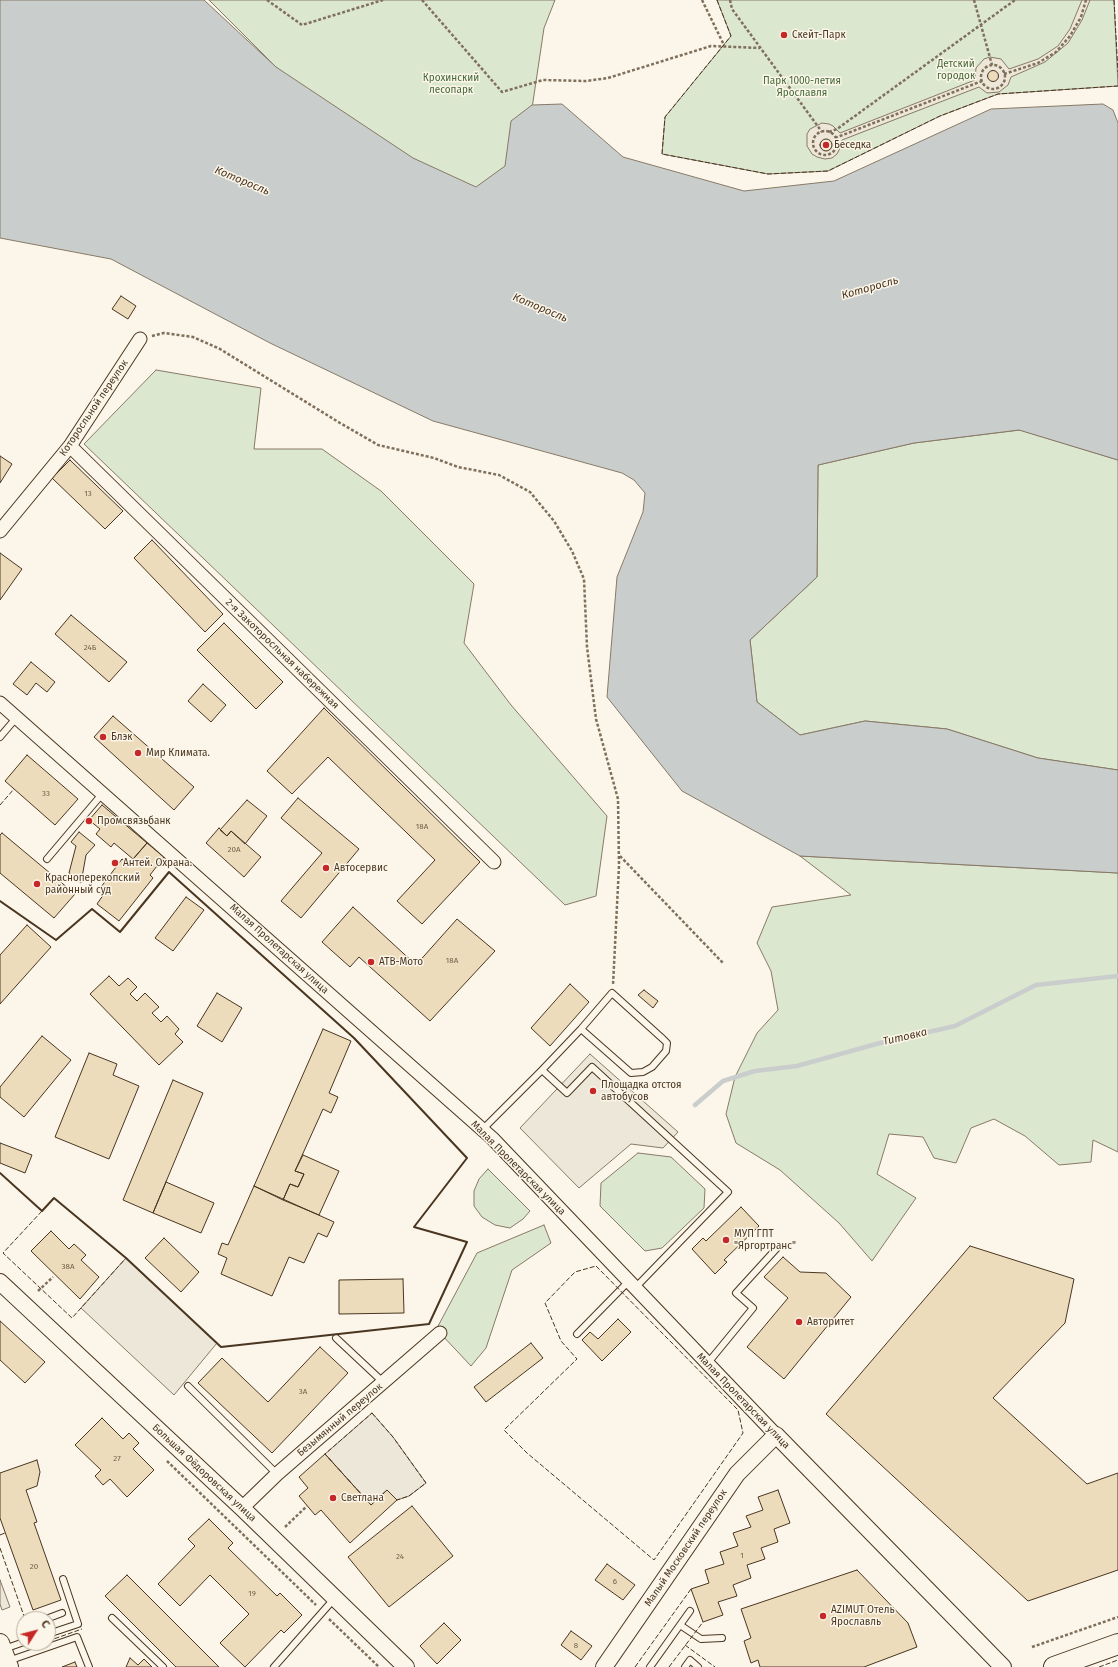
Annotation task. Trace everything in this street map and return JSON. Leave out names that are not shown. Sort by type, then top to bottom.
[{"type":"main road","points":[[1054,1667],[1118,1644]]},
{"type":"street","name":"Которосльной переулок","points":[[0,530],[70,446],[140,339]]},
{"type":"street","name":"2-я Закоторосльная набережная","points":[[70,446],[494,862]]},
{"type":"street","name":"Малая Пролетарская улица","points":[[0,703],[482,1130],[707,1364],[1003,1667]]},
{"type":"street","name":"Большая Фёдоровская улица","points":[[0,1282],[242,1508],[406,1667]]},
{"type":"street","name":"Безымянный переулок","points":[[242,1508],[277,1474],[440,1333]]},
{"type":"street","name":"Малый Московский переулок","points":[[604,1667],[737,1474],[776,1435]]},
{"type":"lane","points":[[0,736],[17,717]]},
{"type":"lane","points":[[47,859],[103,793]]},
{"type":"lane","points":[[482,1130],[581,1029],[612,993],[668,1044],[666,1051],[652,1067],[643,1072],[631,1073],[581,1029]]},
{"type":"lane","points":[[542,1070],[568,1094],[592,1067],[728,1192],[632,1285],[577,1334]]},
{"type":"lane","points":[[707,1364],[753,1308],[736,1293],[777,1248]]},
{"type":"lane","points":[[336,1338],[384,1383]]},
{"type":"lane","points":[[188,1386],[277,1474]]},
{"type":"lane","points":[[56,1631],[78,1624],[63,1579]]},
{"type":"lane","points":[[274,1667],[336,1598]]},
{"type":"lane","points":[[650,1667],[690,1611]]},
{"type":"lane","points":[[56,1615],[62,1613]]},
{"type":"lane","points":[[112,1618],[163,1667]]},
{"type":"lane","points":[[680,1625],[700,1639],[722,1638]]},
{"type":"lane","points":[[4,1655],[77,1637],[89,1667]]},
{"type":"lane","points":[[4,1655],[16,1647]]},
{"type":"lane","points":[[685,1667],[690,1660],[698,1667]]},
{"type":"path","points":[[267,0],[302,25],[384,0]]},
{"type":"path","points":[[422,0],[502,92],[543,80],[586,81],[608,78],[711,46],[760,48]]},
{"type":"path","points":[[702,0],[724,46]]},
{"type":"path","points":[[730,0],[732,9],[822,132]]},
{"type":"path","points":[[974,0],[992,65]]},
{"type":"path","points":[[829,132],[836,138],[837,141],[835,149],[829,154],[821,154],[815,148],[815,136],[822,132],[829,132],[837,129],[1015,0]]},
{"type":"path","points":[[1004,74],[1038,63],[1056,52],[1070,36],[1081,17],[1086,0]]},
{"type":"path","points":[[992,65],[998,66],[1004,74],[1001,85],[994,88],[987,87],[982,81],[983,70],[992,65]]},
{"type":"path","points":[[836,138],[982,81]]},
{"type":"path","points":[[140,339],[164,333],[193,337],[220,349],[378,445],[434,458],[458,467],[499,475],[530,492],[554,521],[572,551],[584,579],[587,647],[596,719],[618,800],[619,856],[612,993]]},
{"type":"path","points":[[619,856],[723,963]]},
{"type":"path","points":[[38,1291],[53,1277]]},
{"type":"path","points":[[285,1527],[307,1506]]},
{"type":"path","points":[[1032,1647],[1118,1617]]},
{"type":"green space","name":"Крохинский лесопарк","points":[[209,0],[555,0],[544,28],[524,162],[483,193],[365,135],[276,67]]},
{"type":"green space","name":"Парк 1000-летия Ярославля","points":[[717,0],[1114,0],[1118,86],[998,94],[940,116],[828,171],[768,174],[662,154],[665,117],[731,36]]},
{"type":"green space","points":[[156,370],[261,388],[254,449],[322,449],[381,491],[474,584],[464,643],[511,705],[607,816],[596,896],[565,905],[84,444]]},
{"type":"green space","points":[[1020,430],[1118,460],[1118,770],[1038,758],[947,729],[865,721],[800,735],[757,702],[750,640],[817,577],[818,465],[914,443]]},
{"type":"green space","points":[[800,856],[1118,873],[1118,1152],[1093,1140],[1091,1162],[1059,1165],[1025,1136],[994,1119],[971,1128],[956,1163],[934,1158],[923,1137],[889,1134],[877,1174],[916,1198],[872,1261],[839,1223],[780,1170],[736,1143],[726,1114],[735,1077],[757,1033],[778,1010],[771,971],[757,943],[772,907],[851,895]]},
{"type":"green space","points":[[638,1153],[671,1157],[705,1189],[704,1208],[662,1248],[645,1251],[600,1206],[601,1183]]},
{"type":"green space","points":[[488,1169],[530,1211],[523,1219],[510,1228],[495,1225],[482,1217],[474,1206],[474,1191],[479,1179]]},
{"type":"green space","points":[[544,1225],[551,1243],[512,1270],[486,1348],[471,1366],[437,1328],[477,1253]]},
{"type":"shaded area","points":[[1082,0],[1090,0],[1082,20],[1068,43],[1045,62],[1011,77],[1008,85],[999,92],[987,93],[979,87],[842,140],[837,154],[832,158],[825,159],[817,157],[812,154],[807,146],[807,134],[810,129],[822,123],[833,126],[840,133],[975,80],[976,68],[984,59],[990,57],[1001,59],[1009,69],[1038,59],[1058,46],[1070,29]]},
{"type":"shaded area","name":"Площадка отстоя автобусов","points":[[590,1054],[678,1132],[663,1148],[631,1144],[579,1188],[520,1128]]},
{"type":"shaded area","points":[[126,1258],[217,1343],[174,1395],[81,1308]]},
{"type":"shaded area","points":[[372,1413],[393,1437],[426,1483],[409,1496],[397,1500],[387,1490],[371,1505],[325,1454]]},
{"type":"shaded area","points":[[0,1580],[10,1607],[2,1610],[0,1604]]},
{"type":"water","name":"Которосль","points":[[0,0],[204,0],[276,67],[413,158],[476,187],[505,166],[511,121],[532,105],[562,104],[623,157],[744,191],[834,181],[991,109],[1103,104],[1113,110],[1118,123],[1118,460],[1019,430],[914,443],[818,465],[817,577],[750,640],[757,702],[800,735],[865,721],[947,729],[1038,758],[1118,770],[1118,873],[800,856],[682,791],[607,697],[617,577],[643,512],[645,493],[634,480],[622,473],[433,421],[270,343],[111,259],[0,238]]},
{"type":"building","points":[[993,70],[997,72],[999,76],[997,80],[993,82],[989,80],[987,76],[989,72]]},
{"type":"building","name":"Беседка","points":[[826,139],[830,141],[832,145],[830,149],[826,151],[822,149],[820,145],[822,141]]},
{"type":"building","points":[[121,296],[136,306],[128,319],[112,309]]},
{"type":"building","points":[[0,456],[12,464],[0,483]]},
{"type":"building","points":[[70,460],[123,511],[105,529],[52,478]]},
{"type":"building","points":[[152,540],[223,614],[205,632],[134,558]]},
{"type":"building","points":[[0,553],[22,569],[0,600]]},
{"type":"building","points":[[71,615],[127,662],[109,682],[55,634]]},
{"type":"building","points":[[224,623],[283,682],[256,709],[197,650]]},
{"type":"building","points":[[31,662],[55,682],[47,692],[36,683],[27,695],[13,684]]},
{"type":"building","points":[[203,684],[226,705],[211,722],[188,701]]},
{"type":"building","points":[[324,708],[480,862],[422,924],[397,901],[435,860],[328,757],[292,794],[267,771]]},
{"type":"building","points":[[113,716],[194,787],[174,810],[94,737]]},
{"type":"building","points":[[27,755],[78,799],[55,825],[5,781]]},
{"type":"building","points":[[298,798],[359,849],[301,918],[281,901],[322,853],[281,818]]},
{"type":"building","points":[[247,800],[267,816],[245,844],[231,831],[227,836],[220,830]]},
{"type":"building","points":[[102,805],[147,843],[133,859],[114,843],[111,847],[96,834],[100,829],[89,820]]},
{"type":"building","points":[[219,828],[227,836],[231,831],[261,857],[244,877],[206,843]]},
{"type":"building","points":[[79,832],[95,845],[86,855],[81,883],[69,873],[76,846],[71,842]]},
{"type":"building","name":"Красноперекопский районный суд","points":[[2,833],[75,894],[54,918],[0,873],[0,835]]},
{"type":"building","points":[[147,843],[164,857],[150,875],[153,878],[119,921],[97,904],[106,891],[101,887],[122,859],[129,864]]},
{"type":"building","points":[[186,897],[204,910],[173,951],[155,938]]},
{"type":"building","points":[[353,907],[416,965],[457,919],[495,951],[430,1021],[359,957],[350,967],[322,942]]},
{"type":"building","points":[[27,925],[51,947],[0,1004],[0,955]]},
{"type":"building","points":[[109,976],[119,986],[128,978],[137,987],[130,994],[137,1001],[145,993],[159,1007],[152,1013],[161,1022],[167,1016],[179,1029],[175,1034],[183,1042],[159,1065],[90,994]]},
{"type":"building","points":[[570,984],[589,1002],[550,1046],[531,1028]]},
{"type":"building","points":[[644,990],[658,1001],[653,1008],[638,995]]},
{"type":"building","points":[[217,993],[242,1008],[222,1042],[197,1026]]},
{"type":"building","points":[[323,1029],[351,1041],[329,1093],[338,1097],[331,1113],[323,1109],[295,1171],[304,1174],[298,1187],[290,1184],[283,1200],[254,1186]]},
{"type":"building","points":[[42,1036],[71,1060],[24,1117],[0,1097],[0,1087]]},
{"type":"building","points":[[89,1053],[117,1064],[113,1075],[139,1086],[109,1159],[55,1137]]},
{"type":"building","points":[[173,1080],[203,1093],[153,1213],[123,1200]]},
{"type":"building","points":[[0,1143],[32,1155],[25,1173],[0,1163]]},
{"type":"building","points":[[303,1155],[339,1171],[319,1215],[283,1200],[290,1184],[298,1187],[304,1174],[295,1171]]},
{"type":"building","points":[[166,1182],[214,1203],[201,1233],[153,1213]]},
{"type":"building","points":[[254,1186],[334,1222],[327,1237],[318,1233],[304,1263],[289,1257],[272,1296],[221,1274],[227,1258],[218,1254],[222,1243],[228,1245]]},
{"type":"building","name":"МУП ГПТ \"Яргортранс\"","points":[[741,1207],[759,1226],[724,1260],[727,1262],[715,1274],[692,1249],[703,1238],[706,1241]]},
{"type":"building","points":[[51,1231],[69,1249],[74,1244],[86,1255],[81,1260],[99,1277],[80,1299],[31,1251]]},
{"type":"building","points":[[164,1238],[199,1272],[181,1292],[145,1258]]},
{"type":"building","points":[[970,1246],[1074,1279],[1065,1323],[993,1398],[1087,1484],[1118,1473],[1118,1570],[1028,1601],[826,1414]]},
{"type":"building","name":"Авторитет","points":[[783,1257],[800,1272],[826,1273],[851,1297],[784,1379],[747,1347],[788,1298],[764,1277]]},
{"type":"building","points":[[403,1279],[404,1313],[339,1314],[339,1280]]},
{"type":"building","points":[[618,1319],[631,1332],[602,1361],[582,1340],[590,1332],[598,1339]]},
{"type":"building","points":[[0,1321],[45,1362],[25,1383],[0,1360]]},
{"type":"building","points":[[531,1343],[543,1358],[486,1402],[474,1387]]},
{"type":"building","points":[[320,1347],[348,1373],[272,1453],[198,1383],[222,1358],[268,1402]]},
{"type":"building","points":[[102,1418],[123,1439],[129,1433],[139,1443],[133,1449],[154,1470],[127,1497],[110,1479],[103,1485],[95,1476],[101,1470],[75,1445]]},
{"type":"building","name":"Светлана","points":[[325,1454],[371,1505],[387,1490],[397,1500],[350,1543],[321,1510],[315,1515],[299,1496],[308,1488],[299,1477]]},
{"type":"building","points":[[37,1460],[40,1472],[37,1486],[26,1490],[37,1522],[34,1523],[61,1600],[33,1610],[0,1518],[0,1473]]},
{"type":"building","points":[[778,1490],[790,1523],[774,1529],[778,1542],[761,1548],[765,1559],[747,1565],[751,1578],[733,1585],[737,1596],[718,1602],[723,1615],[703,1622],[691,1589],[709,1583],[705,1570],[724,1564],[720,1552],[738,1546],[733,1533],[751,1527],[746,1516],[763,1510],[758,1497]]},
{"type":"building","points":[[412,1506],[453,1556],[389,1607],[348,1557]]},
{"type":"building","points":[[209,1519],[233,1543],[228,1548],[277,1596],[280,1593],[302,1615],[284,1633],[281,1630],[245,1667],[220,1643],[249,1614],[210,1575],[180,1606],[158,1584],[195,1546],[188,1539]]},
{"type":"building","points":[[607,1564],[635,1585],[623,1600],[595,1580]]},
{"type":"building","name":"AZIMUT Отель Ярославль","points":[[857,1570],[908,1623],[917,1647],[864,1667],[760,1667],[758,1660],[751,1663],[744,1641],[751,1638],[741,1609]]},
{"type":"building","points":[[127,1575],[219,1667],[176,1667],[105,1596]]},
{"type":"building","points":[[444,1623],[461,1640],[437,1664],[420,1646]]},
{"type":"building","points":[[571,1631],[592,1646],[581,1660],[561,1645]]},
{"type":"building","points":[[130,1658],[138,1665],[144,1659],[152,1667],[126,1667]]},
{"type":"building","points":[[75,1662],[77,1667],[62,1667]]},
{"type":"waterway","name":"Титовка","points":[[695,1105],[723,1081],[755,1071],[797,1066],[880,1043],[955,1026],[1036,985],[1118,976]]},
{"type":"fence","points":[[717,0],[731,36],[665,117],[662,154],[768,174],[828,171],[940,116],[998,94],[1118,86]]},
{"type":"fence","points":[[1114,0],[1118,72]]},
{"type":"fence","points":[[0,805],[14,789]]},
{"type":"fence","points":[[42,1211],[3,1253],[72,1318],[126,1258]]},
{"type":"fence","points":[[596,1266],[738,1410],[743,1433],[654,1560],[527,1453],[504,1430],[577,1359],[561,1341],[545,1303],[575,1272],[596,1266]]},
{"type":"fence","points":[[372,1413],[393,1437],[426,1483],[409,1496],[397,1500],[387,1490],[371,1505],[325,1454],[372,1413]]},
{"type":"fence","points":[[0,1535],[5,1533]]},
{"type":"fence","points":[[0,1548],[22,1611]]},
{"type":"fence","points":[[635,1667],[691,1589]]},
{"type":"fence","points":[[669,1667],[703,1622]]},
{"type":"fence","points":[[56,1638],[82,1629]]},
{"type":"fence","points":[[685,1645],[715,1667]]},
{"type":"fence","points":[[1099,1667],[1118,1660]]},
{"type":"wall","points":[[0,901],[56,940],[92,909],[120,932],[169,872],[354,1038],[467,1158],[414,1227],[467,1242],[429,1324],[221,1347],[126,1258],[54,1198],[42,1211],[0,1173]]},
{"type":"place","name":"Скейт-Парк","points":[[784,35]]},
{"type":"place","name":"Беседка","points":[[826,145]]},
{"type":"place","name":"Блэк","points":[[103,737]]},
{"type":"place","name":"Мир Климата.","points":[[138,753]]},
{"type":"place","name":"Промсвязьбанк","points":[[89,821]]},
{"type":"place","name":"Антей. Охрана.","points":[[115,863]]},
{"type":"place","name":"Автосервис","points":[[326,868]]},
{"type":"place","name":"Красноперекопский районный суд","points":[[37,884]]},
{"type":"place","name":"АТВ-Мото","points":[[371,962]]},
{"type":"place","name":"Площадка отстоя автобусов","points":[[593,1091]]},
{"type":"place","name":"МУП ГПТ \"Яргортранс\"","points":[[726,1240]]},
{"type":"place","name":"Авторитет","points":[[799,1322]]},
{"type":"place","name":"Светлана","points":[[333,1498]]},
{"type":"place","name":"AZIMUT Отель Ярославль","points":[[823,1616]]},
{"type":"park label","name":"Детский городок","points":[[956,70]]}]
